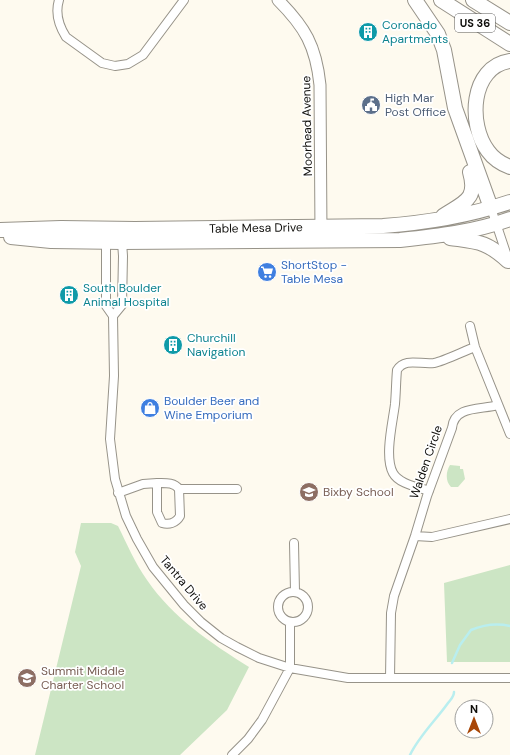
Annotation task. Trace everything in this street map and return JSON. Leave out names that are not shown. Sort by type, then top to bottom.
[{"type":"highway","points":[[415,0],[438,34],[444,50],[456,108],[490,208]]},
{"type":"highway","name":"US 36","points":[[441,0],[510,44]]},
{"type":"highway","name":"US 36","points":[[473,0],[510,23]]},
{"type":"highway","points":[[510,62],[500,65],[494,69],[482,82],[476,97],[475,110],[478,132],[488,152],[499,161],[510,167]]},
{"type":"highway","points":[[436,221],[468,199],[472,193],[474,187],[466,157],[466,140]]},
{"type":"highway","name":"Table Mesa Drive","points":[[0,236],[51,241],[122,242],[321,234],[436,221],[510,202]]},
{"type":"highway","name":"Table Mesa Drive","points":[[0,230],[61,228],[321,234],[400,240],[437,236],[503,224],[510,219]]},
{"type":"highway","points":[[437,236],[483,243],[497,251],[509,264]]},
{"type":"street","points":[[59,0],[57,4],[58,18],[62,31],[66,37],[102,63],[115,66],[128,64],[143,55],[184,0]]},
{"type":"street","name":"Moorhead Avenue","points":[[278,0],[295,17],[305,31],[314,52],[318,68],[320,85],[321,234]]},
{"type":"street","points":[[490,208],[503,224],[509,264]]},
{"type":"street","points":[[106,242],[116,229]]},
{"type":"street","name":"Tantra Drive","points":[[113,316],[122,305],[122,242],[116,229]]},
{"type":"street","name":"Tantra Drive","points":[[106,242],[106,306],[113,316],[114,376],[110,438],[118,493],[126,516],[153,567],[184,605],[201,622],[221,638],[259,658],[290,668],[348,678],[510,678]]},
{"type":"street","points":[[470,326],[475,347],[510,434]]},
{"type":"street","points":[[428,491],[402,481],[393,474],[391,464],[390,430],[395,404],[397,370],[400,365],[405,363],[435,363],[475,347]]},
{"type":"street","name":"Walden Circle","points":[[390,678],[391,613],[396,588],[415,536],[428,491],[455,417],[463,412],[498,405]]},
{"type":"street","points":[[118,493],[143,484],[169,483],[176,485],[180,489],[236,489]]},
{"type":"street","points":[[157,484],[157,512],[160,520],[164,524],[172,523],[179,518],[180,489]]},
{"type":"street","points":[[415,536],[432,537],[510,519]]},
{"type":"street","points":[[294,543],[296,592]]},
{"type":"street","points":[[289,592],[296,592],[302,594],[307,600],[308,610],[305,616],[300,620],[290,622],[284,619],[280,614],[278,602],[289,592]]},
{"type":"street","points":[[232,755],[248,739],[262,720],[290,668],[290,622]]},
{"type":"green space","points":[[450,465],[460,466],[460,469],[463,469],[465,479],[458,487],[451,487],[449,485],[447,473]]},
{"type":"green space","points":[[81,523],[111,523],[118,526],[143,574],[157,594],[194,629],[249,667],[227,710],[180,755],[35,755],[81,566],[75,552]]},
{"type":"green space","points":[[510,565],[510,662],[447,662],[444,583]]},
{"type":"waterway","points":[[452,663],[460,645],[471,630],[490,625],[510,626]]},
{"type":"waterway","points":[[410,755],[423,735],[452,698],[454,692]]},
{"type":"place","name":"Coronado Apartments","points":[[368,32]]},
{"type":"place","name":"High Mar Post Office","points":[[371,105]]},
{"type":"place","name":"ShortStop - Table Mesa","points":[[267,272]]},
{"type":"place","name":"South Boulder Animal Hospital","points":[[69,295]]},
{"type":"place","name":"Churchill Navigation","points":[[173,345]]},
{"type":"place","name":"Boulder Beer and Wine Emporium","points":[[150,408]]},
{"type":"place","name":"Bixby School","points":[[309,492]]},
{"type":"place","name":"Summit Middle Charter School","points":[[27,678]]}]
